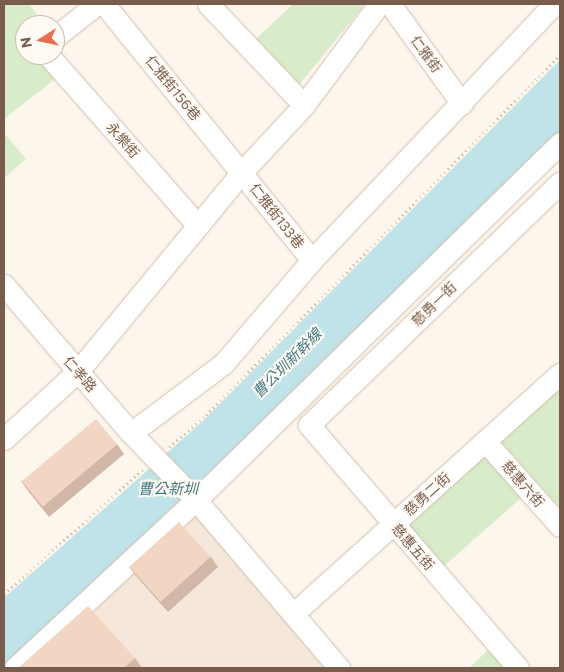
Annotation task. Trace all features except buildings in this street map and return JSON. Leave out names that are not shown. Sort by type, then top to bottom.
[{"type":"street","points":[[65,29],[97,4]]},
{"type":"street","name":"仁雅街156巷","points":[[104,4],[242,172]]},
{"type":"street","points":[[208,4],[304,105]]},
{"type":"street","points":[[4,439],[78,371],[242,172],[304,105],[379,4]]},
{"type":"street","name":"仁雅街","points":[[390,4],[462,104]]},
{"type":"street","points":[[131,433],[223,364],[312,260],[462,104],[554,4]]},
{"type":"street","name":"永樂街","points":[[57,65],[198,226]]},
{"type":"street","points":[[15,668],[196,500],[560,143]]},
{"type":"street","name":"仁雅街133巷","points":[[242,172],[312,260]]},
{"type":"street","name":"慈勇一街","points":[[309,425],[560,183]]},
{"type":"street","name":"仁孝路","points":[[4,285],[131,433],[196,500]]},
{"type":"street","name":"慈勇二街","points":[[293,614],[560,374]]},
{"type":"street","name":"慈惠五街","points":[[309,425],[393,525],[518,668]]},
{"type":"street","name":"慈惠六街","points":[[485,441],[560,526]]},
{"type":"street","points":[[196,500],[339,668]]},
{"type":"path","points":[[4,594],[206,415],[560,55]]},
{"type":"shaded area","points":[[196,500],[334,668],[15,668]]},
{"type":"green space","points":[[4,4],[29,4],[37,15],[15,15],[15,65],[45,65],[54,80],[4,119]]},
{"type":"green space","points":[[293,4],[365,4],[299,85],[255,40]]},
{"type":"green space","points":[[4,133],[26,159],[4,178]]},
{"type":"green space","points":[[560,376],[560,508],[498,439]]},
{"type":"green space","points":[[487,457],[521,498],[443,567],[411,530],[411,521],[474,459]]},
{"type":"green space","points":[[490,648],[507,668],[469,668]]},
{"type":"water","name":"曹公新圳","points":[[560,60],[560,137],[393,300],[4,666],[4,598],[205,419]]},
{"type":"water label","name":"曹公圳新幹線","points":[[287,363]]}]
